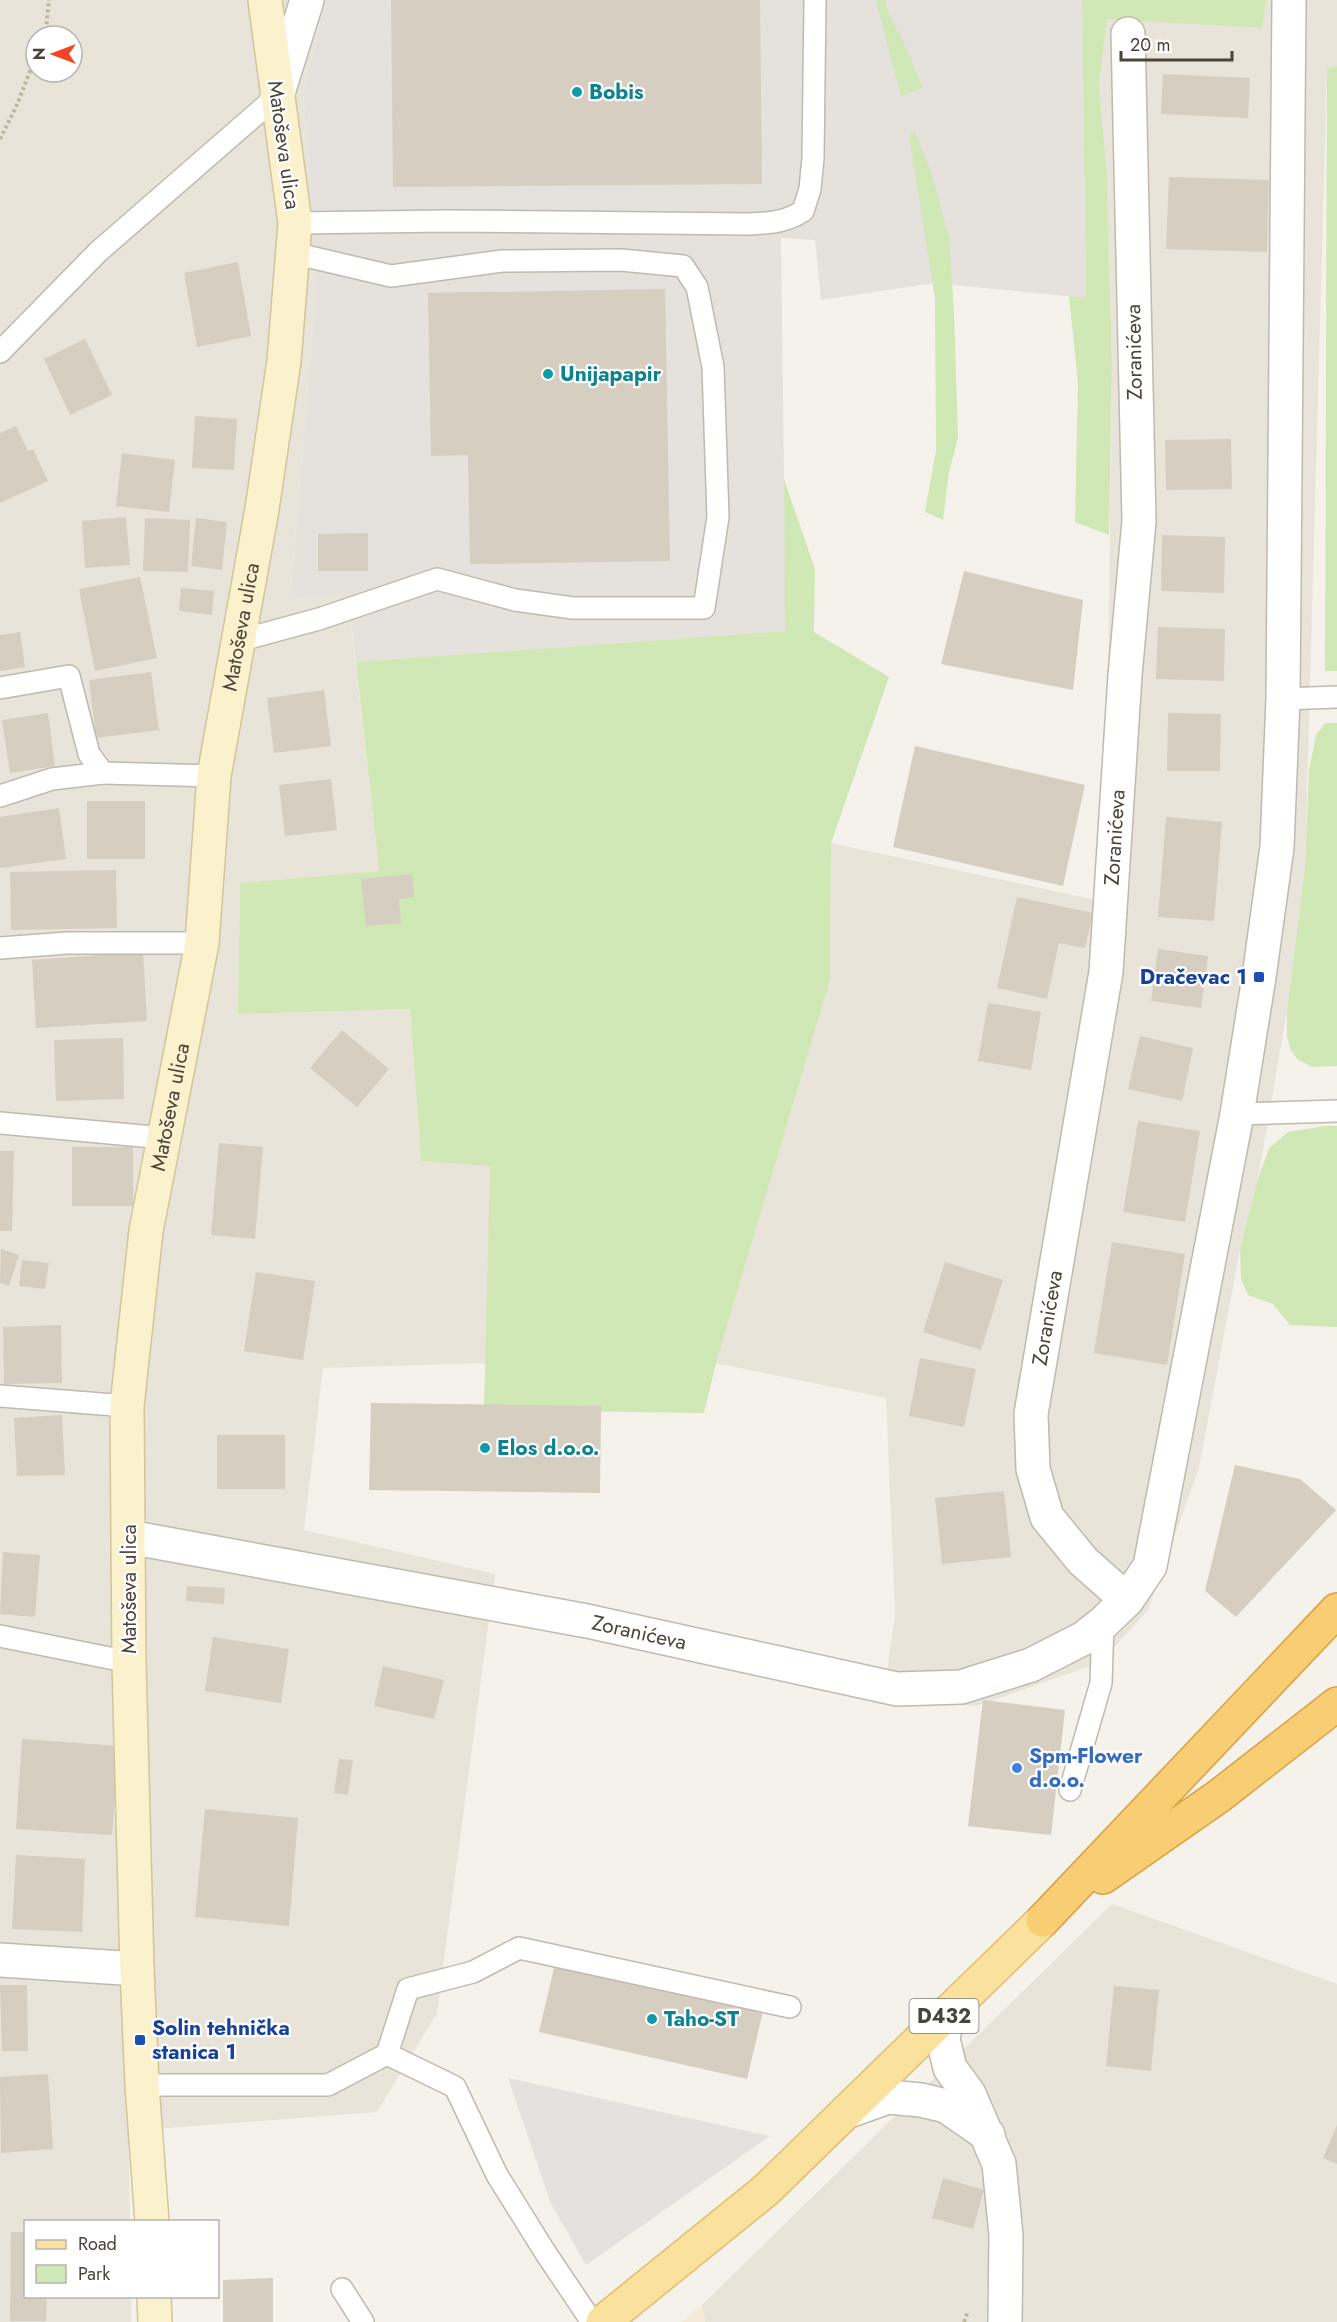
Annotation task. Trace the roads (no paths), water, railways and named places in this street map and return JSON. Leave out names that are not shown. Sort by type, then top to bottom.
[{"type":"highway","points":[[1043,1920],[1337,1610]]},
{"type":"highway","points":[[1043,1920],[1219,1796],[1337,1704]]},
{"type":"main road","name":"Matoševa ulica","points":[[152,2220],[141,2085],[137,1969],[129,1662],[127,1406],[146,1231],[202,943],[214,776],[262,509],[284,361],[294,238],[265,0]]},
{"type":"main road","name":"D432","points":[[603,2322],[766,2190],[1043,1920]]},
{"type":"main road","points":[[154,2298],[155,2322]]},
{"type":"street","points":[[277,96],[307,0]]},
{"type":"street","points":[[1236,1114],[1259,977],[1277,847],[1283,699],[1289,0]]},
{"type":"street","name":"Zoranićeva","points":[[1127,1600],[1083,1561],[1047,1517],[1033,1469],[1032,1414],[1106,972],[1125,675],[1139,521],[1128,34]]},
{"type":"street","name":"Zoranićeva","points":[[129,1537],[587,1621],[897,1689],[961,1687],[1032,1665],[1084,1638],[1102,1623],[1127,1600],[1150,1566],[1236,1114]]},
{"type":"street","points":[[0,1960],[137,1969]]},
{"type":"street","points":[[948,2012],[943,2039],[950,2068],[969,2094],[999,2164],[1004,2197],[1005,2322]]},
{"type":"street","points":[[846,2112],[888,2097],[921,2100],[946,2106],[988,2135]]},
{"type":"lane","points":[[294,238],[448,221],[750,224],[776,223],[791,218],[803,211],[810,189],[813,158],[815,0]]},
{"type":"lane","points":[[0,352],[98,252],[277,96]]},
{"type":"lane","points":[[238,641],[319,619],[437,579],[514,600],[573,608],[704,608],[718,517],[713,367],[697,286],[682,266],[621,260],[502,261],[391,276],[294,238]]},
{"type":"lane","points":[[0,688],[69,676],[89,754],[103,773]]},
{"type":"lane","points":[[1283,699],[1337,697]]},
{"type":"lane","points":[[0,796],[52,778],[103,773],[214,776]]},
{"type":"lane","points":[[0,948],[67,944],[202,943]]},
{"type":"lane","points":[[1236,1114],[1337,1111]]},
{"type":"lane","points":[[0,1122],[164,1138]]},
{"type":"lane","points":[[0,1396],[127,1406]]},
{"type":"lane","points":[[1070,1791],[1101,1683],[1102,1623]]},
{"type":"lane","points":[[0,1636],[129,1662]]},
{"type":"lane","points":[[141,2085],[328,2085],[387,2054],[408,1989],[472,1972],[519,1948],[790,2007]]},
{"type":"lane","points":[[387,2054],[455,2087],[497,2175],[592,2322]]},
{"type":"lane","points":[[342,2289],[363,2322]]},
{"type":"place","name":"Bobis","points":[[577,92]]},
{"type":"place","name":"Unijapapir","points":[[548,374]]},
{"type":"place","name":"Dračevac 1","points":[[1259,977]]},
{"type":"place","name":"Elos d.o.o.","points":[[485,1448]]},
{"type":"place","name":"Spm-Flower d.o.o.","points":[[1017,1768]]},
{"type":"place","name":"Taho-ST","points":[[652,2019]]},
{"type":"place","name":"Solin tehnička stanica 1","points":[[140,2040]]}]
